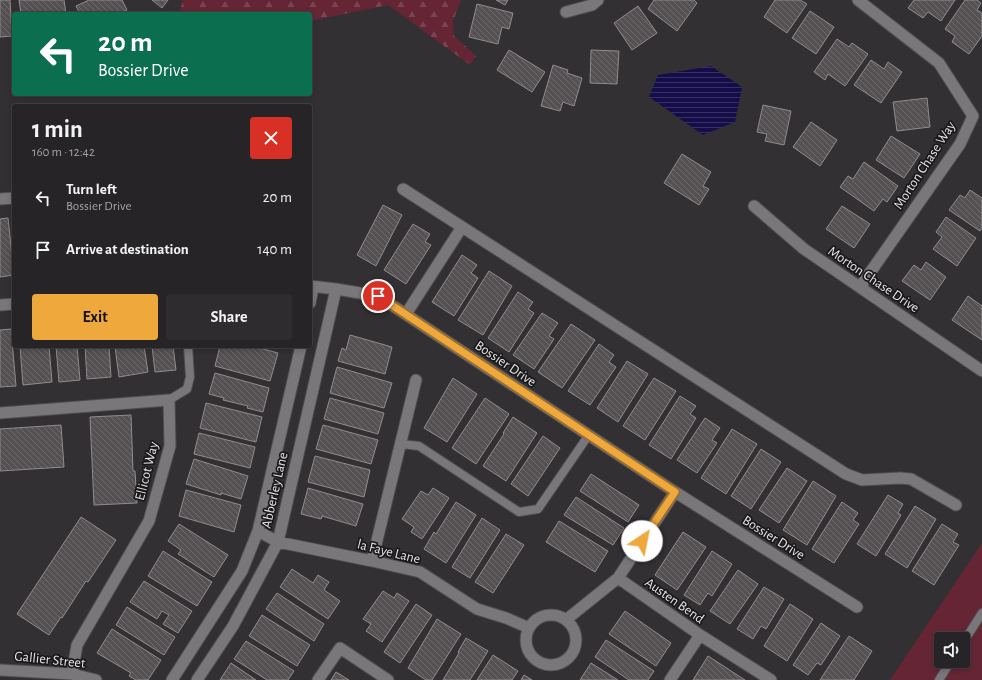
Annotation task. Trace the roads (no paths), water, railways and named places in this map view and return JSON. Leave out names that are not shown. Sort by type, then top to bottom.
[{"type":"street","points":[[566,12],[592,5],[598,0]]},
{"type":"street","name":"Morton Chase Way","points":[[858,0],[939,63],[973,116],[960,144],[860,287]]},
{"type":"street","points":[[403,189],[846,474],[862,480],[900,478],[911,480],[956,504]]},
{"type":"street","points":[[0,199],[12,198]]},
{"type":"street","name":"Morton Chase Drive","points":[[754,206],[804,249],[982,371]]},
{"type":"street","points":[[406,314],[462,227]]},
{"type":"street","name":"Bossier Drive","points":[[312,286],[378,296],[588,436],[857,607]]},
{"type":"street","name":"Abberley Lane","points":[[197,680],[233,626],[278,542],[336,289]]},
{"type":"street","points":[[0,305],[12,304]]},
{"type":"street","name":"Abberley Lane","points":[[172,680],[242,571],[258,531],[301,348]]},
{"type":"street","points":[[372,560],[416,380]]},
{"type":"street","points":[[0,413],[169,400]]},
{"type":"street","name":"Ellicot Way","points":[[72,674],[77,645],[149,521],[170,446],[169,400]]},
{"type":"street","points":[[567,620],[618,578],[675,492]]},
{"type":"street","name":"la Faye Lane","points":[[258,531],[278,542],[372,560],[420,572],[477,609],[506,618],[529,628]]},
{"type":"street","name":"Austen Bend","points":[[618,578],[700,635],[771,680]]},
{"type":"street","points":[[552,614],[567,620],[575,630],[577,640],[570,657],[563,662],[554,665],[545,664],[535,659],[529,652],[527,645],[526,636],[529,628],[535,621],[552,614]]},
{"type":"street","points":[[670,680],[700,635]]},
{"type":"street","points":[[318,680],[340,648],[388,680]]},
{"type":"street","name":"Gallier Street","points":[[0,670],[72,674],[96,680]]},
{"type":"lane","points":[[169,400],[187,389],[190,377],[188,348]]},
{"type":"lane","points":[[401,444],[419,446],[519,512],[538,509],[588,436]]},
{"type":"lane","points":[[969,632],[982,612]]},
{"type":"lane","points":[[939,680],[947,668]]}]
